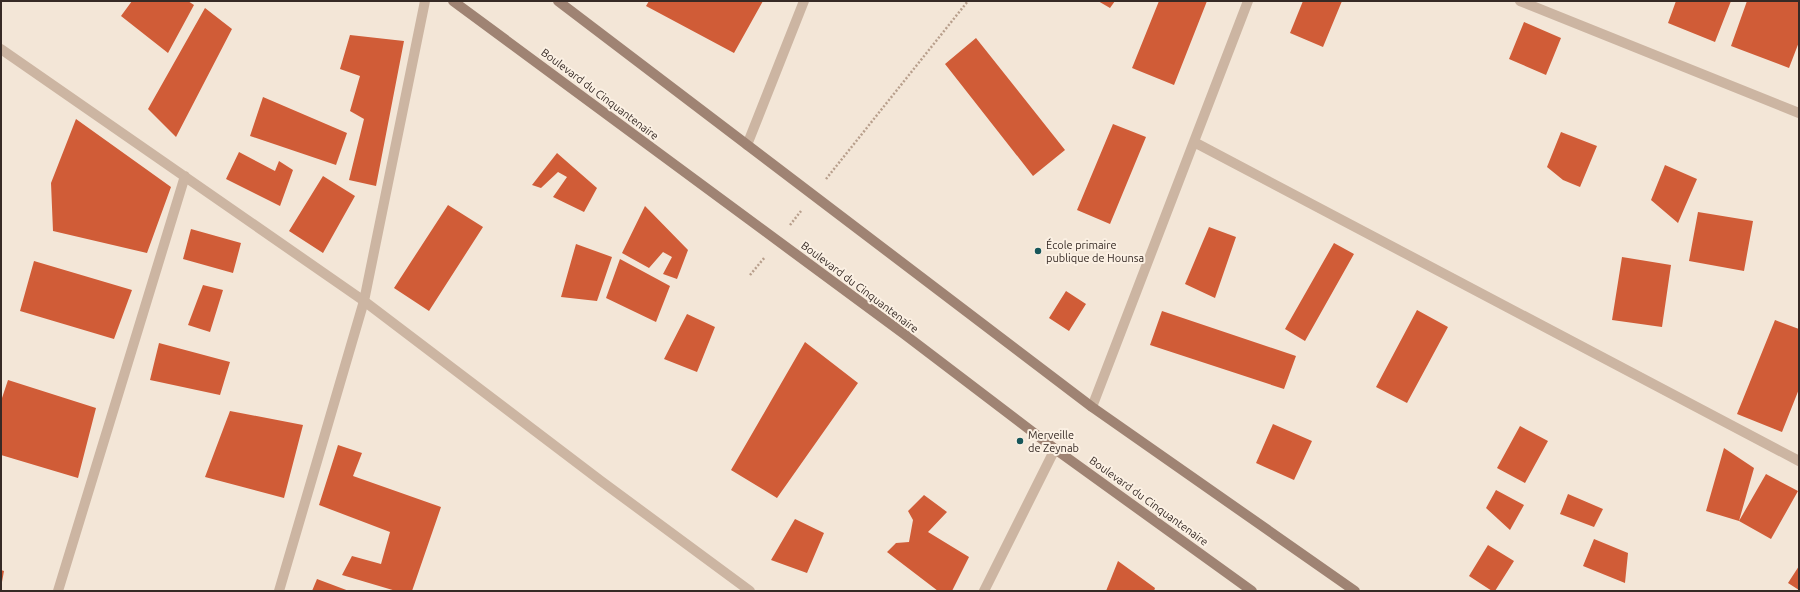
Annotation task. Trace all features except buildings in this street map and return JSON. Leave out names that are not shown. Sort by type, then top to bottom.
[{"type":"main road","name":"Boulevard du Cinquantenaire","points":[[453,1],[778,240],[1056,449],[1251,590]]},
{"type":"main road","points":[[558,1],[1092,407],[1355,591]]},
{"type":"street","points":[[279,591],[364,301],[425,1]]},
{"type":"street","points":[[747,145],[804,1]]},
{"type":"street","points":[[1092,407],[1248,1]]},
{"type":"street","points":[[1520,1],[1799,113]]},
{"type":"street","points":[[1,49],[364,301],[601,481],[750,591]]},
{"type":"street","points":[[1194,142],[1799,461]]},
{"type":"street","points":[[58,591],[185,176]]},
{"type":"street","points":[[984,591],[1056,449]]},
{"type":"path","points":[[750,275],[968,1]]},
{"type":"place","name":"École primaire publique de Hounsa","points":[[1038,251]]},
{"type":"place","name":"Merveille de Zeynab","points":[[1020,441]]}]
